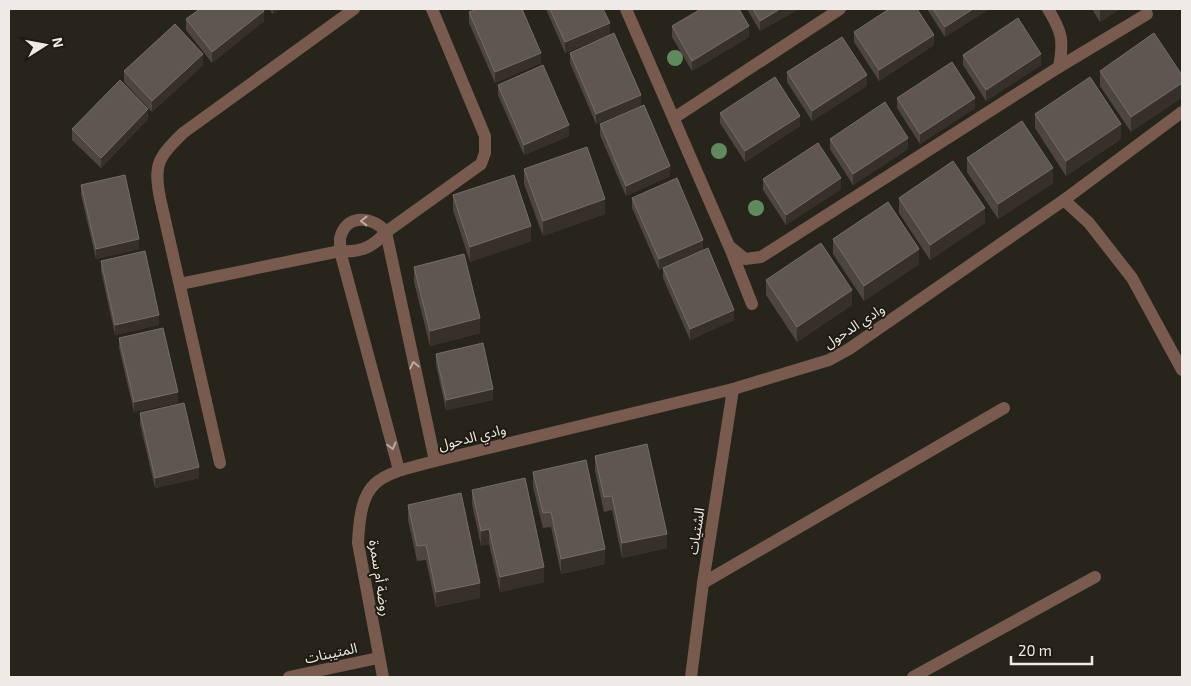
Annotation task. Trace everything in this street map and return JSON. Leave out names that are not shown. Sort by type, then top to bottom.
[{"type":"street","points":[[220,463],[156,178],[158,164],[166,151],[183,133],[354,9]]},
{"type":"street","points":[[180,284],[340,251],[357,252],[373,245],[386,232],[481,164],[485,153],[485,136],[432,9]]},
{"type":"street","points":[[626,9],[729,246],[752,304]]},
{"type":"street","points":[[674,118],[840,9]]},
{"type":"street","points":[[1048,9],[1060,27],[1062,50],[1058,67]]},
{"type":"street","points":[[729,246],[745,259],[761,257],[1058,67],[1147,14]]},
{"type":"street","name":"وادي الدحول","points":[[399,470],[733,389],[820,363],[849,349],[1064,200],[1182,112]]},
{"type":"street","points":[[1064,200],[1089,224],[1132,278],[1182,370]]},
{"type":"street","points":[[399,470],[340,251],[340,239],[343,231],[356,220],[365,219],[373,221],[386,232],[435,461]]},
{"type":"street","name":"الشتيات","points":[[691,677],[703,583],[733,389]]},
{"type":"street","points":[[703,583],[1004,408]]},
{"type":"street","name":"روضة أم سمرة","points":[[383,677],[358,543],[359,522],[364,499],[372,486],[383,477],[399,470]]},
{"type":"street","points":[[913,677],[1096,577]]},
{"type":"street","name":"المتيبنات","points":[[289,677],[378,658]]},
{"type":"building","points":[[200,9],[263,9],[264,11],[212,52],[186,19]]},
{"type":"building","points":[[478,9],[522,9],[541,53],[495,72],[469,12]]},
{"type":"building","points":[[550,9],[603,9],[610,23],[565,42]]},
{"type":"building","points":[[701,9],[739,9],[749,26],[692,61],[672,26]]},
{"type":"building","points":[[753,9],[780,9],[760,21]]},
{"type":"building","points":[[889,9],[917,9],[934,35],[879,70],[854,32]]},
{"type":"building","points":[[933,9],[973,9],[945,27]]},
{"type":"building","points":[[1018,18],[1041,54],[986,90],[963,55]]},
{"type":"building","points":[[175,24],[203,54],[152,101],[124,71]]},
{"type":"building","points":[[614,33],[641,95],[596,114],[570,53]]},
{"type":"building","points":[[1154,33],[1182,75],[1182,83],[1131,117],[1100,71]]},
{"type":"building","points":[[842,37],[867,75],[812,111],[787,72]]},
{"type":"building","points":[[952,62],[975,98],[920,134],[897,98]]},
{"type":"building","points":[[543,65],[569,125],[524,145],[498,85]]},
{"type":"building","points":[[775,77],[800,116],[745,151],[720,113]]},
{"type":"building","points":[[1090,77],[1121,124],[1066,161],[1035,114]]},
{"type":"building","points":[[120,80],[148,109],[101,158],[72,129]]},
{"type":"building","points":[[885,102],[908,138],[853,174],[830,139]]},
{"type":"building","points":[[644,105],[670,166],[626,186],[600,124]]},
{"type":"building","points":[[1022,121],[1053,168],[998,204],[967,158]]},
{"type":"building","points":[[818,143],[841,178],[786,215],[763,179]]},
{"type":"building","points":[[587,147],[605,199],[543,221],[524,169]]},
{"type":"building","points":[[953,161],[985,208],[930,245],[899,198]]},
{"type":"building","points":[[125,175],[139,239],[96,249],[81,185]]},
{"type":"building","points":[[514,175],[531,226],[470,247],[453,195]]},
{"type":"building","points":[[677,178],[703,240],[659,259],[632,198]]},
{"type":"building","points":[[888,202],[919,249],[864,286],[833,239]]},
{"type":"building","points":[[821,243],[852,290],[797,327],[766,280]]},
{"type":"building","points":[[708,248],[734,310],[690,329],[663,268]]},
{"type":"building","points":[[145,251],[159,315],[115,325],[101,261]]},
{"type":"building","points":[[464,254],[480,318],[430,331],[414,267]]},
{"type":"building","points":[[163,328],[178,392],[134,402],[119,338]]},
{"type":"building","points":[[483,343],[493,389],[446,400],[436,354]]},
{"type":"building","points":[[184,403],[199,467],[155,478],[140,413]]},
{"type":"building","points":[[647,444],[667,534],[622,543],[612,496],[604,497],[595,456]]},
{"type":"building","points":[[586,460],[605,549],[561,559],[551,512],[543,513],[533,472]]},
{"type":"building","points":[[525,478],[544,567],[500,577],[489,529],[481,531],[472,490]]},
{"type":"building","points":[[461,493],[480,583],[436,592],[426,545],[417,546],[408,505]]}]
